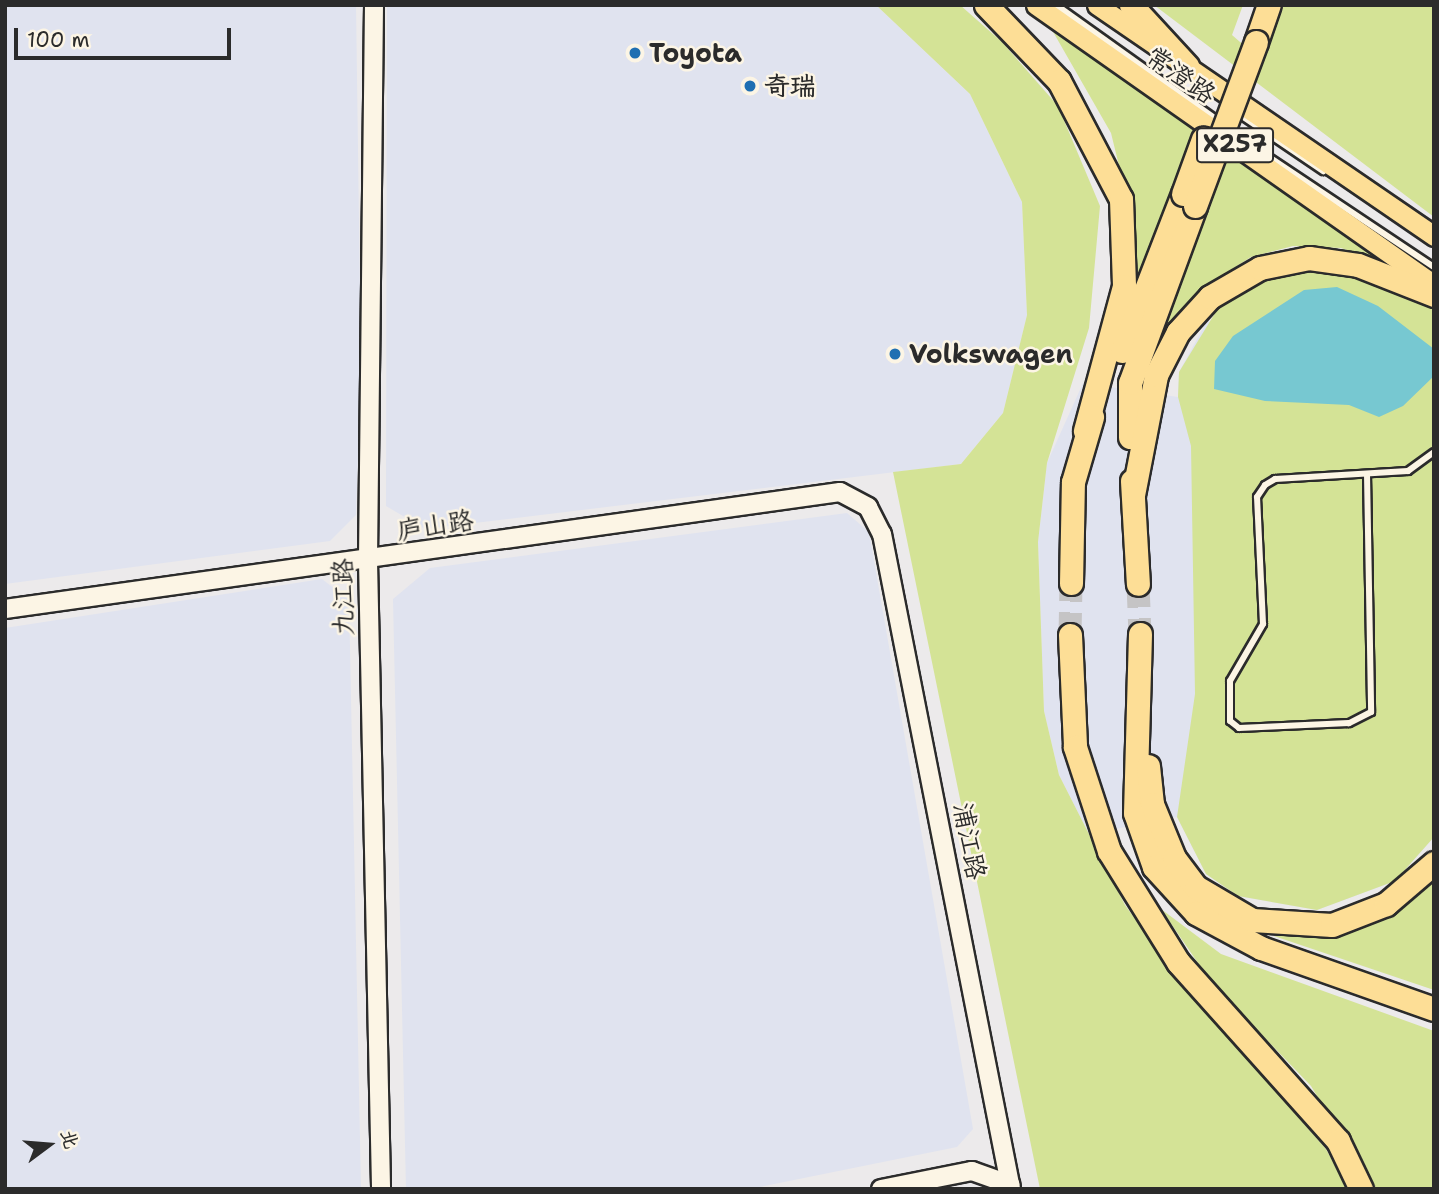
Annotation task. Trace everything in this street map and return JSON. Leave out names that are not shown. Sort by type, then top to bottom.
[{"type":"highway","points":[[986,5],[1059,81],[1121,199],[1124,286],[1073,482],[1071,583]]},
{"type":"highway","points":[[1131,5],[1187,66]]},
{"type":"highway","points":[[1249,38],[1253,5]]},
{"type":"highway","points":[[1138,584],[1130,383],[1189,200],[1249,38],[1269,5]]},
{"type":"highway","points":[[1085,431],[1189,200]]},
{"type":"highway","points":[[1133,495],[1156,375],[1178,332],[1210,297],[1260,268],[1309,258],[1359,265],[1434,295]]},
{"type":"highway","points":[[1140,634],[1135,813],[1154,867],[1196,913],[1261,948],[1434,1009]]},
{"type":"highway","points":[[1070,635],[1076,747],[1109,851],[1178,962],[1338,1142],[1361,1189]]},
{"type":"highway","points":[[1139,686],[1152,804],[1165,841],[1196,887],[1229,909],[1252,920],[1332,925],[1386,904],[1434,863]]},
{"type":"highway","points":[[1076,747],[1095,797],[1141,873],[1192,926],[1258,961],[1434,1022]]},
{"type":"main road","name":"常澄路","points":[[1035,5],[1434,285]]},
{"type":"main road","name":"常澄路","points":[[1097,5],[1434,236]]},
{"type":"street","name":"九江路","points":[[374,5],[368,561],[381,1189]]},
{"type":"street","name":"庐山路","points":[[5,609],[368,561],[841,492],[868,507]]},
{"type":"street","name":"浦江路","points":[[868,507],[882,534],[1011,1188]]},
{"type":"street","points":[[881,1189],[972,1171],[1011,1188]]},
{"type":"lane","points":[[1056,5],[1434,267]]},
{"type":"lane","points":[[1084,5],[1434,248]]},
{"type":"lane","points":[[1367,474],[1371,712],[1349,723],[1239,729],[1230,721],[1230,681],[1263,624],[1257,496],[1275,479],[1408,471],[1434,452]]},
{"type":"shaded area","points":[[5,5],[356,5],[361,369],[356,515],[330,541],[5,584]]},
{"type":"shaded area","points":[[387,5],[876,5],[970,94],[1022,202],[1027,315],[1003,413],[961,464],[425,529],[386,506]]},
{"type":"shaded area","points":[[1208,319],[1434,837],[1395,881],[1317,910],[1238,896],[1206,874],[1177,817],[1089,834],[1059,775],[1044,711],[1038,542],[1047,463],[1083,383],[1178,397],[1179,372]]},
{"type":"shaded area","points":[[847,513],[869,532],[973,1129],[957,1147],[750,1189],[406,1189],[393,599],[430,568]]},
{"type":"shaded area","points":[[322,579],[349,600],[361,1189],[5,1189],[5,628]]},
{"type":"green space","points":[[876,5],[960,5],[1002,42],[1058,106],[1100,206],[1089,328],[1047,463],[1038,542],[1044,711],[1059,775],[1125,905],[1178,979],[1326,1149],[1348,1189],[1040,1189],[893,472],[961,464],[1003,413],[1027,315],[1022,202],[970,94]]},
{"type":"green space","points":[[1154,5],[1243,5],[1232,35],[1263,62],[1281,5],[1434,5],[1434,217]]},
{"type":"green space","points":[[1048,23],[1197,127],[1138,279],[1130,276],[1135,231],[1111,133]]},
{"type":"green space","points":[[1227,146],[1383,256],[1381,262],[1341,248],[1293,246],[1251,257],[1215,280],[1172,325],[1163,321]]},
{"type":"green space","points":[[1329,265],[1434,303],[1434,837],[1395,881],[1317,910],[1238,896],[1206,874],[1177,817],[1195,694],[1191,446],[1178,397],[1179,372],[1223,300],[1259,276]]},
{"type":"green space","points":[[1434,875],[1434,990],[1274,936],[1276,930],[1322,933]]},
{"type":"green space","points":[[1161,909],[1221,954],[1434,1031],[1434,1189],[1373,1189],[1311,1086],[1211,982]]},
{"type":"water","points":[[1337,287],[1378,306],[1434,349],[1434,376],[1403,406],[1379,417],[1349,405],[1265,401],[1214,389],[1215,361],[1233,336],[1304,290]]},
{"type":"tunnel","points":[[1070,635],[1071,583]]},
{"type":"tunnel","points":[[1138,584],[1140,634]]},
{"type":"place","name":"Toyota","points":[[635,53]]},
{"type":"place","name":"奇瑞","points":[[750,86]]},
{"type":"place","name":"Volkswagen","points":[[895,354]]}]
